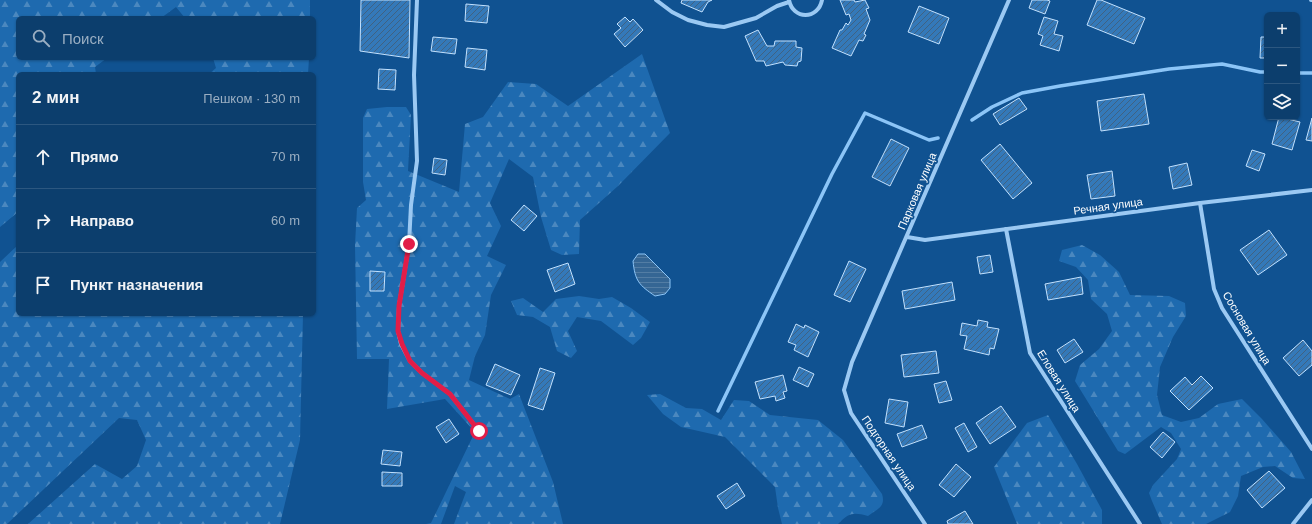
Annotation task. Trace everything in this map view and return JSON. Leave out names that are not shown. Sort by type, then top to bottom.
[{"type":"street","points":[[417,0],[414,75],[417,161],[411,206],[409,244],[399,306],[398,331],[410,361],[422,373],[450,394],[479,431]]},
{"type":"street","points":[[656,0],[672,12],[688,20],[707,25],[724,27],[756,18],[789,1],[795,11],[804,15],[815,13],[819,9],[822,0]]},
{"type":"street","name":"Парковая улица","points":[[844,390],[852,362],[1009,0]]},
{"type":"street","name":"Речная улица","points":[[907,237],[925,240],[1200,203],[1312,190]]},
{"type":"street","name":"Сосновая улица","points":[[1200,203],[1214,289],[1222,308],[1312,449]]},
{"type":"street","name":"Еловая улица","points":[[1006,230],[1030,353],[1140,524]]},
{"type":"street","name":"Подгорная улица","points":[[844,390],[851,413],[926,524]]},
{"type":"street","points":[[1293,524],[1312,500]]},
{"type":"green space","points":[[0,0],[310,0],[310,16],[183,16],[176,7],[164,16],[16,16],[16,60],[104,60],[95,67],[96,72],[16,72],[16,214],[0,227]]},
{"type":"green space","points":[[642,54],[670,133],[618,186],[580,220],[579,254],[562,255],[551,250],[541,217],[533,177],[509,159],[490,203],[501,226],[487,256],[506,265],[491,295],[485,335],[475,356],[469,380],[510,399],[519,394],[553,482],[563,524],[454,524],[466,492],[455,486],[441,524],[426,524],[431,523],[475,432],[445,399],[387,409],[389,359],[357,359],[355,245],[357,208],[366,200],[363,182],[363,118],[367,109],[406,107],[411,115],[408,171],[459,192],[465,124],[483,117],[508,82],[536,84],[568,106]]},
{"type":"green space","points":[[214,60],[309,60],[308,72],[211,72],[216,68]]},
{"type":"green space","points":[[1082,245],[1100,255],[1119,272],[1130,295],[1169,296],[1185,303],[1186,316],[1173,337],[1160,367],[1157,395],[1162,415],[1181,422],[1199,418],[1218,404],[1242,399],[1291,452],[1305,479],[1293,478],[1275,466],[1263,467],[1241,476],[1238,496],[1230,512],[1206,524],[1162,524],[1149,493],[1153,485],[1177,459],[1181,449],[1171,433],[1161,427],[1125,454],[1118,451],[1075,381],[1080,365],[1099,349],[1112,331],[1107,314],[1091,299],[1088,280],[1076,267],[1059,261],[1062,250]]},
{"type":"green space","points":[[16,247],[16,316],[303,316],[300,440],[280,524],[28,524],[95,464],[122,479],[137,466],[146,440],[137,420],[119,418],[7,524],[0,524],[0,262]]},
{"type":"green space","points":[[579,296],[599,299],[612,297],[631,308],[650,322],[641,338],[633,345],[601,321],[577,317],[568,331],[577,351],[571,358],[557,351],[550,327],[533,317],[517,315],[511,301],[523,298],[543,312],[556,299]]},
{"type":"green space","points":[[660,394],[686,408],[702,409],[721,420],[734,400],[749,401],[770,415],[818,420],[843,440],[882,494],[882,505],[868,516],[852,514],[838,524],[782,524],[775,487],[725,437],[681,427],[663,414],[647,395]]},
{"type":"green space","points":[[1048,415],[1102,510],[1102,524],[1017,524],[994,467],[1027,423]]},
{"type":"shaded area","points":[[638,254],[645,254],[670,279],[670,288],[665,294],[655,296],[645,289],[639,282],[635,273],[633,261]]},
{"type":"building","points":[[361,0],[410,0],[409,58],[360,51]]},
{"type":"building","points":[[682,0],[712,0],[708,2],[702,12],[681,3]]},
{"type":"building","points":[[840,0],[854,0],[855,2],[865,0],[869,8],[866,9],[870,20],[864,34],[866,35],[863,41],[859,40],[851,56],[832,48],[840,30],[842,30],[846,23],[848,25],[851,20],[849,14],[846,15]]},
{"type":"building","points":[[1032,0],[1050,1],[1045,14],[1029,8]]},
{"type":"building","points":[[1097,0],[1101,0],[1145,18],[1134,44],[1087,25]]},
{"type":"building","points":[[466,4],[489,6],[487,23],[465,21]]},
{"type":"building","points":[[919,6],[949,18],[939,44],[908,32]]},
{"type":"building","points":[[625,17],[630,22],[633,19],[643,30],[625,47],[614,34],[621,28],[617,24]]},
{"type":"building","points":[[1044,17],[1058,21],[1054,34],[1063,36],[1059,51],[1040,45],[1043,36],[1038,34]]},
{"type":"building","points":[[758,30],[767,46],[774,46],[775,41],[796,41],[796,47],[802,48],[801,61],[798,62],[797,66],[785,65],[783,62],[766,66],[764,61],[756,61],[745,36]]},
{"type":"building","points":[[433,37],[457,39],[455,54],[431,51]]},
{"type":"building","points":[[1261,37],[1264,37],[1264,58],[1260,58]]},
{"type":"building","points":[[467,48],[487,50],[485,70],[465,67]]},
{"type":"building","points":[[379,69],[396,70],[395,90],[378,89]]},
{"type":"building","points":[[1144,94],[1149,124],[1101,131],[1097,101]]},
{"type":"building","points":[[1019,98],[1027,109],[1000,125],[993,114]]},
{"type":"building","points":[[1312,118],[1312,141],[1306,140]]},
{"type":"building","points":[[1278,120],[1292,120],[1300,122],[1292,150],[1272,144]]},
{"type":"building","points":[[891,139],[909,148],[890,186],[872,177]]},
{"type":"building","points":[[1000,144],[1032,183],[1013,199],[981,160]]},
{"type":"building","points":[[1252,150],[1265,154],[1259,171],[1246,166]]},
{"type":"building","points":[[434,158],[447,160],[445,175],[432,173]]},
{"type":"building","points":[[1187,163],[1192,185],[1173,189],[1169,167]]},
{"type":"building","points":[[1112,171],[1115,196],[1091,199],[1087,175]]},
{"type":"building","points":[[524,205],[537,216],[524,231],[511,220]]},
{"type":"building","points":[[1269,230],[1287,255],[1258,275],[1240,250]]},
{"type":"building","points":[[990,255],[993,272],[980,274],[977,257]]},
{"type":"building","points":[[849,261],[866,269],[850,302],[834,295]]},
{"type":"building","points":[[568,263],[575,284],[555,292],[547,270]]},
{"type":"building","points":[[370,271],[385,272],[384,291],[370,291]]},
{"type":"building","points":[[1081,277],[1083,294],[1048,300],[1045,284]]},
{"type":"building","points":[[952,282],[955,300],[905,309],[902,291]]},
{"type":"building","points":[[978,320],[988,322],[987,327],[999,329],[994,349],[990,348],[989,355],[964,349],[967,336],[960,335],[962,323],[977,326]]},
{"type":"building","points":[[796,324],[804,328],[805,325],[819,332],[808,357],[794,350],[796,345],[788,342]]},
{"type":"building","points":[[1074,339],[1083,352],[1065,363],[1057,350]]},
{"type":"building","points":[[1303,340],[1312,351],[1312,365],[1299,376],[1283,358]]},
{"type":"building","points":[[936,351],[939,373],[904,377],[901,355]]},
{"type":"building","points":[[495,364],[520,375],[511,395],[486,385]]},
{"type":"building","points":[[799,367],[814,374],[808,387],[793,380]]},
{"type":"building","points":[[540,368],[555,373],[543,410],[528,405]]},
{"type":"building","points":[[783,375],[787,391],[783,392],[785,398],[776,401],[775,396],[760,399],[755,382]]},
{"type":"building","points":[[1201,376],[1213,388],[1189,410],[1170,391],[1185,377],[1192,385]]},
{"type":"building","points":[[946,381],[952,400],[939,403],[934,384]]},
{"type":"building","points":[[889,399],[908,402],[904,427],[885,423]]},
{"type":"building","points":[[1001,406],[1016,427],[990,444],[976,423]]},
{"type":"building","points":[[449,419],[459,434],[446,443],[436,427]]},
{"type":"building","points":[[964,423],[977,447],[968,452],[955,428]]},
{"type":"building","points":[[922,425],[927,438],[902,447],[897,434]]},
{"type":"building","points":[[1163,432],[1175,442],[1162,458],[1150,447]]},
{"type":"building","points":[[383,450],[402,452],[400,466],[381,464]]},
{"type":"building","points":[[956,464],[971,477],[954,497],[939,485]]},
{"type":"building","points":[[1269,471],[1285,488],[1262,508],[1247,490]]},
{"type":"building","points":[[382,472],[402,473],[402,486],[382,486]]},
{"type":"building","points":[[737,483],[745,496],[726,509],[717,496]]},
{"type":"building","points":[[965,511],[973,524],[948,524],[947,521]]},
{"type":"waterway","points":[[972,120],[992,107],[1022,93],[1060,86],[1169,69],[1222,64],[1264,72]]},
{"type":"waterway","points":[[1300,73],[1312,73]]},
{"type":"waterway","points":[[718,411],[832,174],[865,113],[929,140],[938,138]]},
{"type":"route","points":[[409,244],[399,306],[398,331],[402,344],[410,361],[422,373],[455,399],[479,431]]}]
